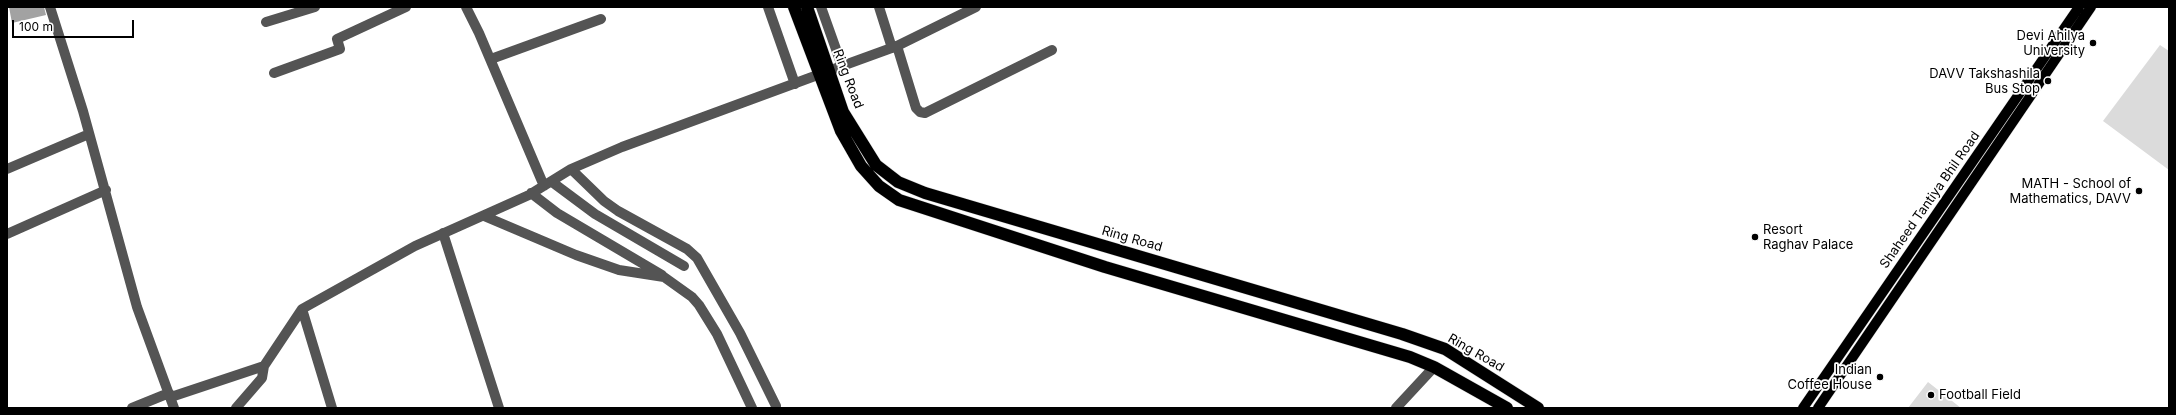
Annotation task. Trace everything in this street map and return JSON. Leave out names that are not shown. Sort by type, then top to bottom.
[{"type":"highway","name":"Ring Road","points":[[794,7],[843,112],[876,164],[898,182],[925,193],[1402,334],[1445,349],[1538,408]]},
{"type":"highway","name":"Ring Road","points":[[807,7],[841,131],[861,166],[879,186],[899,200],[1105,267],[1410,357],[1434,367],[1507,408]]},
{"type":"main road","name":"Shaheed Tantiya Bhil Road","points":[[1802,408],[2079,7]]},
{"type":"main road","points":[[1818,408],[2091,7]]},
{"type":"main road","points":[[1846,345],[1857,351]]},
{"type":"street","points":[[50,7],[90,134],[137,307],[174,408]]},
{"type":"street","points":[[266,22],[315,7]]},
{"type":"street","points":[[274,73],[340,49],[337,40],[406,7]]},
{"type":"street","points":[[466,7],[548,184],[595,214],[684,266]]},
{"type":"street","points":[[768,7],[795,84]]},
{"type":"street","points":[[821,7],[842,66]]},
{"type":"street","points":[[879,7],[916,108],[920,112],[925,112],[1052,50]]},
{"type":"street","points":[[236,408],[262,378],[264,366],[302,309],[415,246],[484,216],[532,193],[571,169],[622,147],[894,47],[976,7]]},
{"type":"street","points":[[491,59],[601,18]]},
{"type":"street","points":[[7,169],[90,134]]},
{"type":"street","points":[[571,169],[604,201],[687,248],[697,258],[740,333],[776,406]]},
{"type":"street","points":[[7,234],[106,190]]},
{"type":"street","points":[[532,193],[557,213],[664,276],[692,297],[700,305],[717,334],[752,408]]},
{"type":"street","points":[[484,216],[576,255],[619,270],[664,276]]},
{"type":"street","points":[[443,233],[499,408]]},
{"type":"street","points":[[302,309],[332,408]]},
{"type":"street","points":[[132,408],[264,366]]},
{"type":"street","points":[[1396,408],[1434,367]]},
{"type":"shaded area","points":[[9,7],[44,7],[46,15],[12,23]]},
{"type":"shaded area","points":[[2160,45],[2169,51],[2169,170],[2103,121]]},
{"type":"shaded area","name":"Football Field","points":[[1928,382],[1961,408],[1908,408]]},
{"type":"place","name":"Devi Ahilya University","points":[[2093,43]]},
{"type":"place","name":"DAVV Takshashila Bus Stop","points":[[2048,81]]},
{"type":"place","name":"MATH - School of Mathematics, DAVV","points":[[2139,191]]},
{"type":"place","name":"Resort Raghav Palace","points":[[1755,237]]},
{"type":"place","name":"Indian Coffee House","points":[[1880,377]]},
{"type":"place","name":"Football Field","points":[[1931,395]]}]
